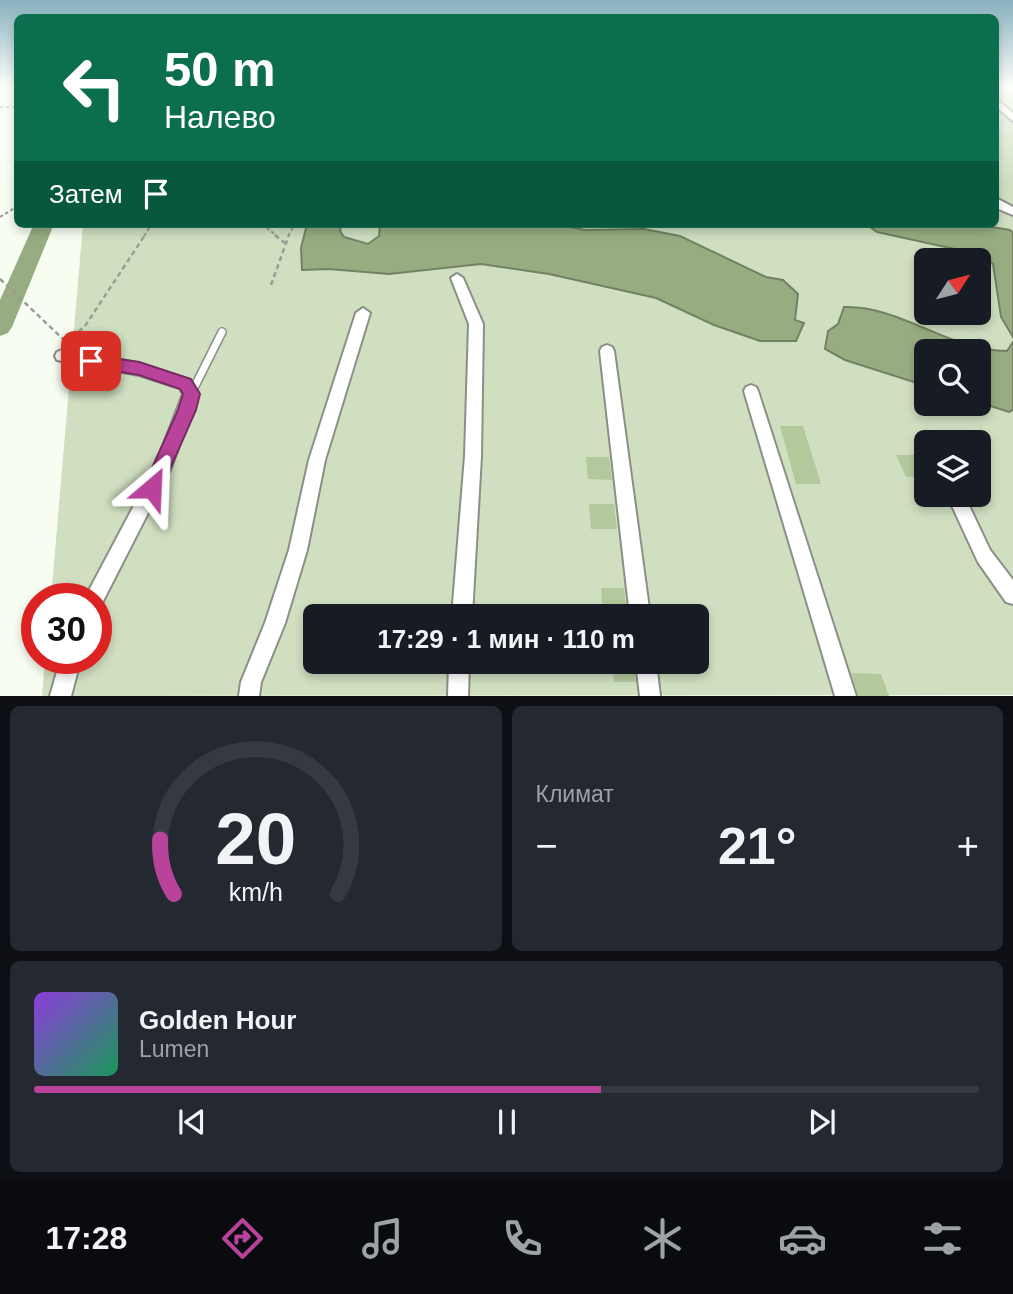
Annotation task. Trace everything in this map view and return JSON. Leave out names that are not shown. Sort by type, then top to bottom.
[{"type":"street","points":[[457,278],[476,324],[472,456],[463,604]]},
{"type":"street","points":[[249,695],[251,682],[275,622],[298,550],[317,460],[363,313]]},
{"type":"street","points":[[64,349],[186,384],[191,394],[164,465],[102,583]]},
{"type":"street","points":[[607,351],[639,604]]},
{"type":"street","points":[[751,391],[846,695]]},
{"type":"street","points":[[962,507],[984,556],[1013,595]]},
{"type":"street","points":[[60,695],[66,674]]},
{"type":"street","points":[[458,695],[459,674]]},
{"type":"street","points":[[647,674],[650,695]]},
{"type":"lane","points":[[191,394],[222,332]]},
{"type":"path","points":[[0,279],[64,349],[85,326],[149,228]]},
{"type":"path","points":[[267,228],[286,244]]},
{"type":"path","points":[[271,285],[293,228]]},
{"type":"shaded area","points":[[999,119],[1013,119],[1013,695],[42,696],[44,674],[112,674],[112,583],[52,583],[83,228],[999,228]]},
{"type":"shaded area","points":[[306,228],[341,228],[344,237],[368,244],[379,236],[380,228],[644,229],[680,236],[766,277],[783,280],[798,294],[795,320],[804,323],[796,341],[760,341],[714,325],[656,298],[549,274],[481,264],[389,274],[329,269],[302,270],[301,248]]},
{"type":"shaded area","points":[[872,228],[1010,230],[1013,233],[1013,337],[1001,317],[991,263],[991,248],[950,248],[877,232]]},
{"type":"shaded area","points":[[844,307],[865,308],[905,320],[951,339],[914,339],[914,382],[845,360],[825,349],[828,331],[838,324]]},
{"type":"shaded area","points":[[1013,342],[1013,410],[1009,412],[991,406],[991,349],[1007,351]]},
{"type":"building","points":[[780,426],[803,426],[821,484],[796,484]]},
{"type":"building","points":[[896,455],[914,455],[914,477],[906,477]]},
{"type":"building","points":[[586,457],[609,457],[612,480],[588,479]]},
{"type":"building","points":[[589,504],[614,504],[617,529],[591,529]]},
{"type":"building","points":[[601,588],[624,588],[626,604],[602,604]]},
{"type":"building","points":[[851,673],[881,674],[889,696],[858,696]]},
{"type":"building","points":[[613,674],[635,674],[636,682],[614,682]]},
{"type":"waterway","points":[[0,327],[42,228]]},
{"type":"route","points":[[91,361],[139,369],[186,384],[191,394],[187,410],[152,488]]}]
